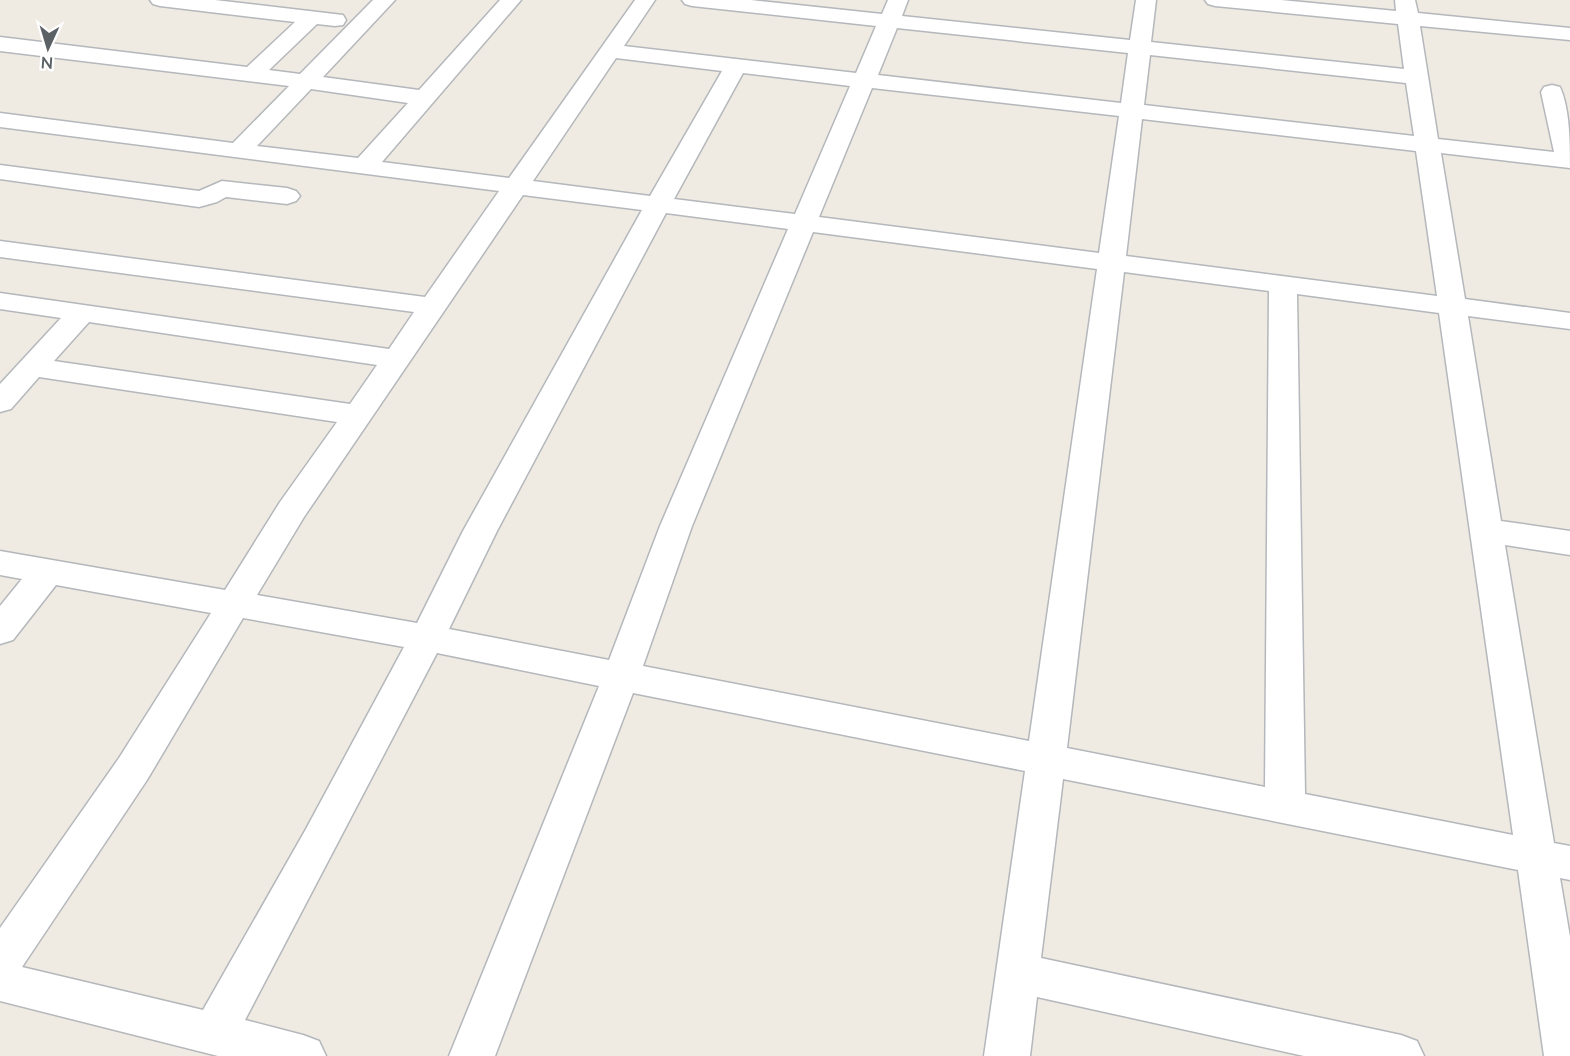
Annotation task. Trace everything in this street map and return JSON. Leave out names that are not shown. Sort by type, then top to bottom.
[{"type":"street","points":[[160,0],[335,20]]},
{"type":"street","points":[[239,150],[385,0]]},
{"type":"street","points":[[365,166],[511,0]]},
{"type":"street","points":[[0,963],[134,769],[292,510],[645,0]]},
{"type":"street","points":[[692,0],[893,11],[1140,48],[1417,76]]},
{"type":"street","points":[[1007,1056],[1146,0]]},
{"type":"street","points":[[1215,0],[1406,9],[1570,34]]},
{"type":"street","points":[[1406,9],[1567,1056]]},
{"type":"street","points":[[472,1056],[621,676],[676,526],[893,11]]},
{"type":"street","points":[[252,74],[312,17]]},
{"type":"street","points":[[0,44],[308,81],[425,98]]},
{"type":"street","points":[[608,51],[1569,161],[1552,92]]},
{"type":"street","points":[[214,1034],[320,841],[427,638],[480,531],[736,66]]},
{"type":"street","points":[[0,120],[1570,321]]},
{"type":"street","points":[[0,172],[199,199],[208,197],[216,191],[229,189],[287,196]]},
{"type":"street","points":[[0,249],[432,306]]},
{"type":"street","points":[[1282,285],[1285,806]]},
{"type":"street","points":[[0,301],[397,359]]},
{"type":"street","points":[[0,402],[82,314]]},
{"type":"street","points":[[33,367],[357,415]]},
{"type":"street","points":[[1485,530],[1570,543]]},
{"type":"street","points":[[0,563],[427,638],[1570,863]]},
{"type":"street","points":[[0,631],[48,571]]},
{"type":"street","points":[[1018,973],[1401,1056]]},
{"type":"street","points":[[0,981],[303,1056]]}]
